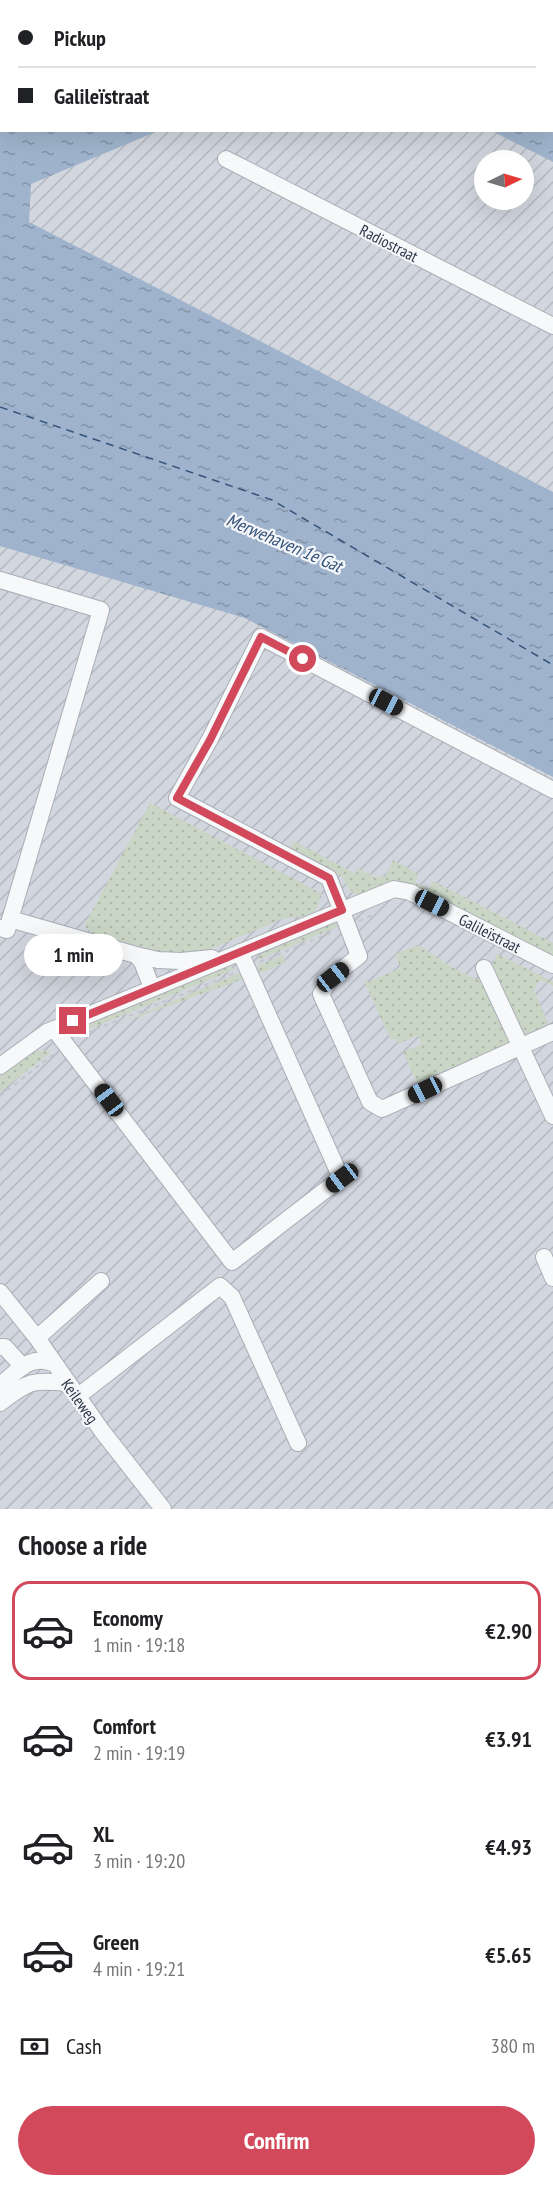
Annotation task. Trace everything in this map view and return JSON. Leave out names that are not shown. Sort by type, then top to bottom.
[{"type":"street","name":"Radiostraat","points":[[226,159],[553,326]]},
{"type":"street","points":[[0,580],[101,610],[5,923],[157,960],[181,961],[234,955],[342,1178],[232,1262],[54,1029]]},
{"type":"street","points":[[553,789],[261,637],[210,740],[177,798],[329,878],[359,956],[333,977],[321,994],[370,1102],[382,1109],[553,1032]]},
{"type":"street","name":"Galileïstraat","points":[[0,1066],[36,1038],[54,1029],[234,955],[345,918],[394,890],[406,890],[553,965]]},
{"type":"street","points":[[136,955],[158,986],[165,972],[157,960]]},
{"type":"street","points":[[484,968],[553,1116]]},
{"type":"street","points":[[544,1257],[553,1278]]},
{"type":"street","points":[[37,1338],[101,1281]]},
{"type":"street","points":[[77,1397],[220,1286],[232,1297],[298,1443]]},
{"type":"street","name":"Keileweg","points":[[0,1292],[37,1338],[77,1397],[163,1509]]},
{"type":"street","points":[[0,1347],[5,1347],[23,1367]]},
{"type":"street","points":[[0,1385],[32,1360],[41,1358],[52,1363]]},
{"type":"street","points":[[0,1403],[34,1381],[67,1383]]},
{"type":"path","points":[[261,962],[345,918],[387,908]]},
{"type":"path","points":[[74,1038],[239,971]]},
{"type":"path","points":[[0,1096],[56,1053]]},
{"type":"shaded area","points":[[0,132],[553,132],[553,1509],[0,1509]]},
{"type":"green space","points":[[150,803],[322,894],[315,912],[282,919],[201,953],[162,954],[94,934],[84,926]]},
{"type":"green space","points":[[294,841],[356,874],[359,869],[378,878],[379,875],[385,877],[393,860],[418,874],[415,882],[429,889],[433,881],[553,943],[553,957],[402,881],[392,881],[357,895],[350,890],[341,875],[290,849]]},
{"type":"green space","points":[[335,921],[342,925],[258,960],[262,951]]},
{"type":"green space","points":[[418,945],[451,967],[477,980],[481,975],[512,1044],[453,1071],[451,1067],[417,1083],[403,1052],[422,1044],[418,1035],[398,1044],[395,1038],[391,1040],[365,983],[401,968],[395,954]]},
{"type":"green space","points":[[497,954],[553,982],[553,986],[540,980],[534,991],[550,1027],[523,1039],[490,969]]},
{"type":"green space","points":[[283,955],[286,963],[260,973],[257,966]]},
{"type":"green space","points":[[228,966],[236,969],[79,1033],[80,1026]]},
{"type":"green space","points":[[240,973],[243,979],[110,1027]]},
{"type":"green space","points":[[34,1050],[51,1052],[0,1092],[0,1076]]},
{"type":"water","name":"Merwehaven 1e Gat","points":[[0,132],[156,132],[31,184],[29,222],[553,492],[553,777],[245,618],[0,546]]},
{"type":"water","points":[[494,132],[553,132],[553,162],[534,152],[534,150],[529,150]]},
{"type":"ferry route","points":[[0,407],[272,500],[553,665]]},
{"type":"route","points":[[73,1021],[342,910],[329,878],[177,798],[210,740],[261,637],[303,659]]}]
